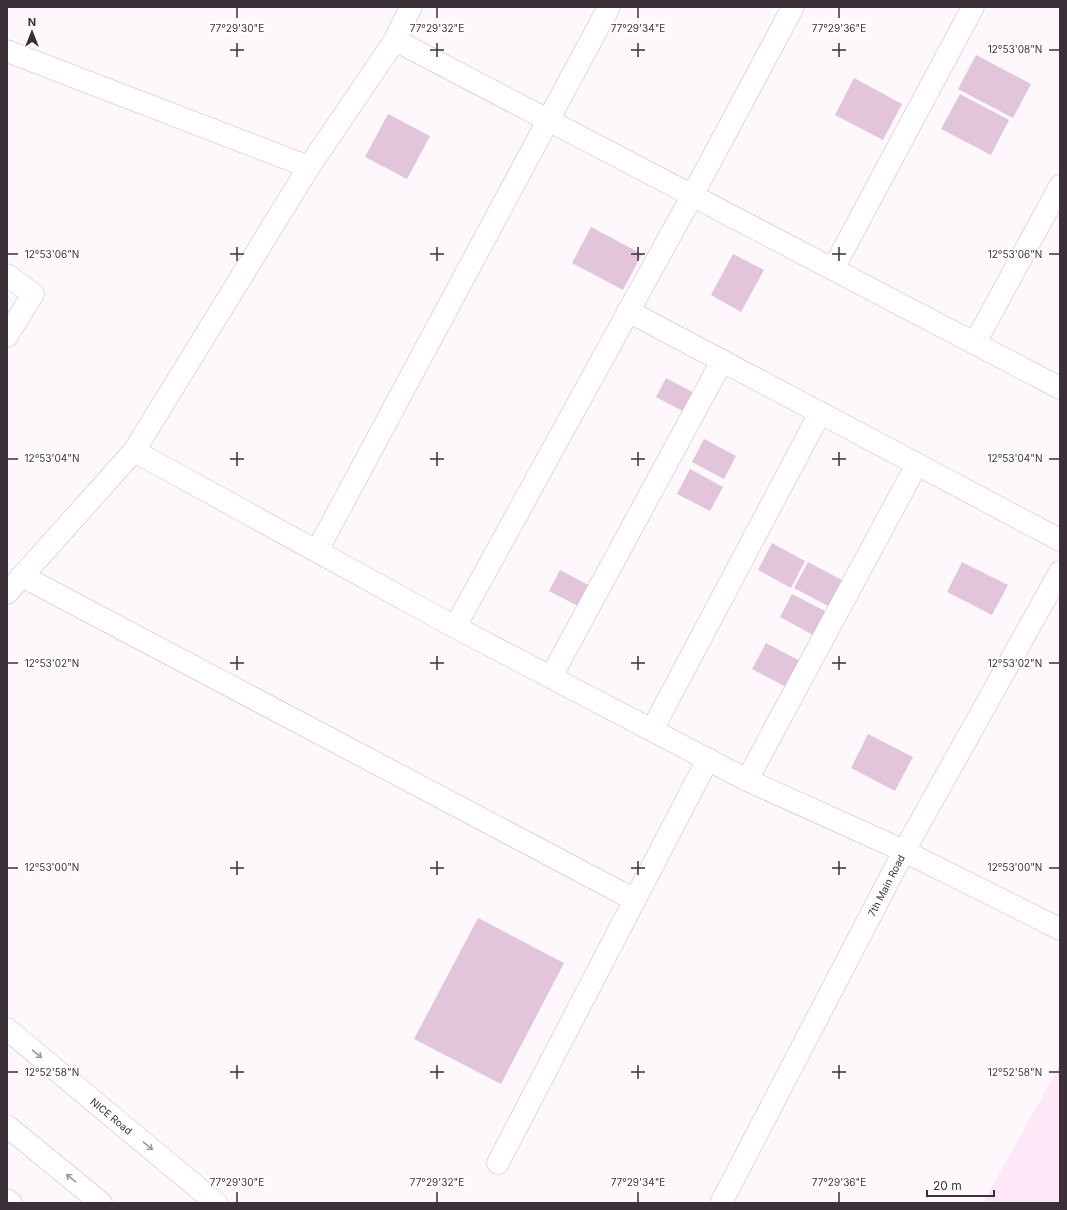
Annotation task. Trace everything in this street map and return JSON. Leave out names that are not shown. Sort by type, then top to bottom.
[{"type":"main road","points":[[7,594],[134,451],[309,167],[395,40],[410,7]]},
{"type":"main road","points":[[317,551],[609,7]]},
{"type":"main road","points":[[455,627],[692,196],[793,7]]},
{"type":"main road","points":[[833,269],[973,7]]},
{"type":"main road","points":[[395,40],[1060,388]]},
{"type":"main road","points":[[7,51],[309,167]]},
{"type":"main road","points":[[975,343],[1060,186]]},
{"type":"main road","points":[[7,275],[33,294],[7,336]]},
{"type":"main road","points":[[628,311],[1060,540]]},
{"type":"main road","points":[[551,677],[722,361]]},
{"type":"main road","points":[[652,730],[820,413]]},
{"type":"main road","points":[[134,451],[455,627],[747,780],[904,852],[1060,929]]},
{"type":"main road","points":[[747,780],[917,464]]},
{"type":"main road","name":"7th Main Road","points":[[721,1203],[904,852],[1060,572]]},
{"type":"main road","points":[[22,576],[635,900]]},
{"type":"main road","points":[[498,1163],[708,759]]},
{"type":"main road","name":"NICE Road","points":[[7,1029],[216,1203]]},
{"type":"main road","points":[[7,1126],[101,1203]]},
{"type":"main road","points":[[7,1200],[11,1203]]},
{"type":"shaded area","points":[[1060,1065],[1060,1203],[983,1203]]},
{"type":"building","points":[[976,55],[1031,84],[1013,118],[958,89]]},
{"type":"building","points":[[854,78],[902,104],[883,140],[835,115]]},
{"type":"building","points":[[960,94],[1009,120],[991,155],[941,129]]},
{"type":"building","points":[[388,114],[430,136],[407,179],[365,157]]},
{"type":"building","points":[[591,227],[642,254],[623,290],[572,263]]},
{"type":"building","points":[[733,254],[764,270],[741,312],[711,295]]},
{"type":"building","points":[[666,378],[696,394],[686,413],[656,397]]},
{"type":"building","points":[[704,439],[736,456],[724,479],[692,462]]},
{"type":"building","points":[[690,469],[723,487],[710,511],[677,494]]},
{"type":"building","points":[[772,543],[805,561],[791,588],[758,570]]},
{"type":"building","points":[[808,562],[842,580],[828,606],[794,588]]},
{"type":"building","points":[[962,562],[1008,585],[992,615],[947,592]]},
{"type":"building","points":[[560,570],[590,586],[580,607],[549,591]]},
{"type":"building","points":[[792,594],[825,611],[813,635],[780,617]]},
{"type":"building","points":[[766,643],[802,662],[788,688],[752,669]]},
{"type":"building","points":[[868,734],[913,757],[895,791],[851,768]]},
{"type":"building","points":[[478,918],[564,963],[501,1084],[414,1039]]}]
